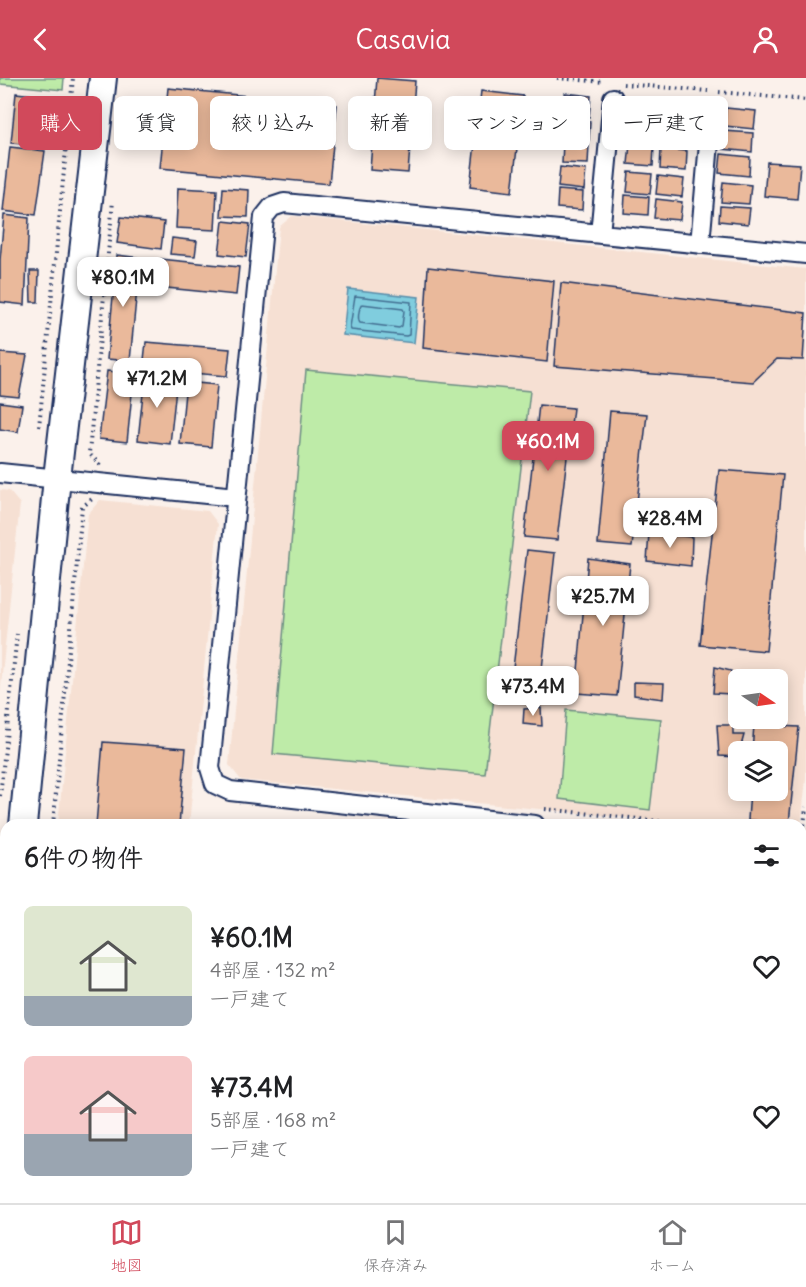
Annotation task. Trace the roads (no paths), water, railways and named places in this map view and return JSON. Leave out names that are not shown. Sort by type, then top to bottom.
[{"type":"street","points":[[24,819],[57,478],[103,78]]},
{"type":"street","points":[[600,234],[611,88]]},
{"type":"street","points":[[700,244],[708,150]]},
{"type":"street","points":[[439,819],[230,791],[215,784],[210,768],[264,217],[272,207],[284,203],[806,254]]},
{"type":"street","points":[[0,473],[236,497]]},
{"type":"street","points":[[477,819],[539,817]]},
{"type":"water","points":[[348,289],[419,297],[414,343],[343,335]]}]
